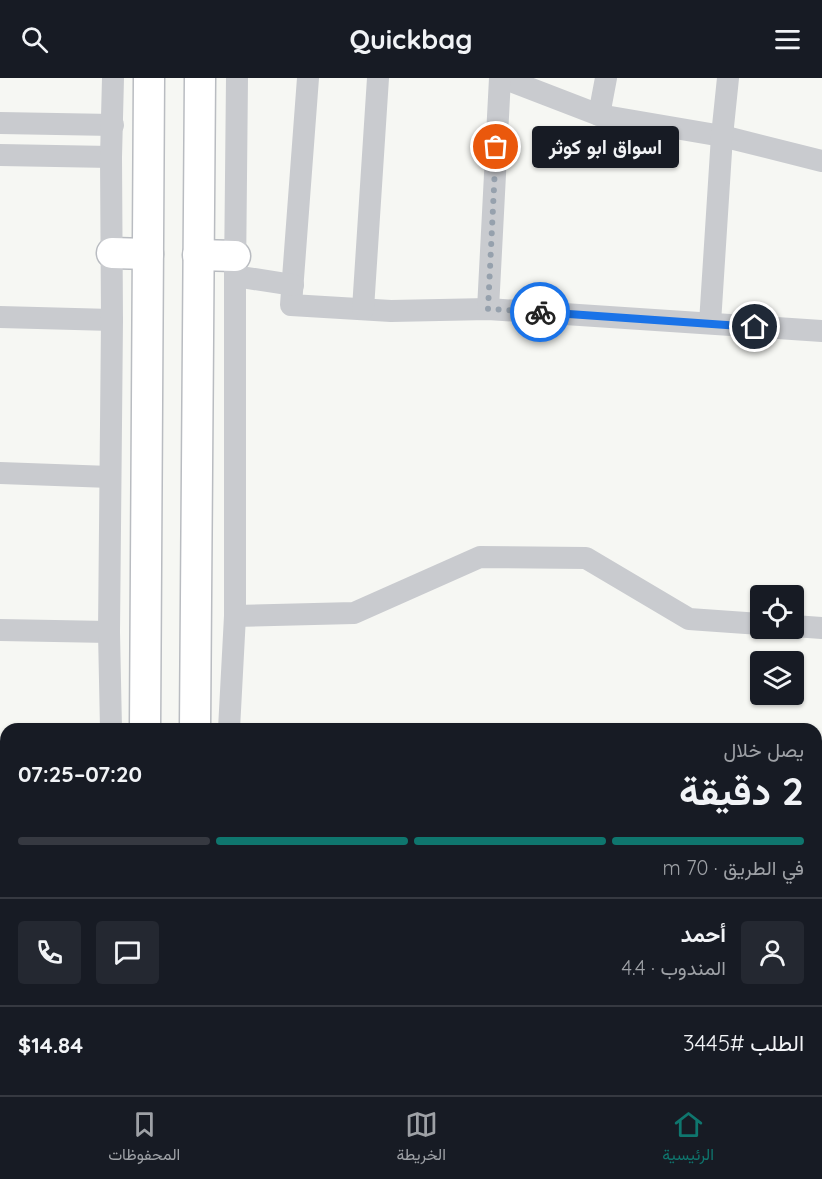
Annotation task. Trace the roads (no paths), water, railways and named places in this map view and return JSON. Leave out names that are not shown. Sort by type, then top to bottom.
[{"type":"main road","points":[[145,723],[150,78]]},
{"type":"main road","points":[[195,723],[200,78]]},
{"type":"main road","points":[[112,253],[148,254]]},
{"type":"main road","points":[[198,255],[235,266]]},
{"type":"street","points":[[111,723],[109,633],[113,78]]},
{"type":"street","points":[[229,723],[236,616],[237,78]]},
{"type":"street","points":[[308,78],[291,306],[391,311],[488,309],[822,331],[822,325]]},
{"type":"street","points":[[363,309],[378,78]]},
{"type":"street","points":[[488,309],[501,78],[599,115],[722,136],[822,161]]},
{"type":"street","points":[[599,115],[606,78]]},
{"type":"street","points":[[710,323],[728,78]]},
{"type":"street","points":[[0,123],[113,125]]},
{"type":"street","points":[[64,156],[65,124]]},
{"type":"street","points":[[0,155],[111,157]]},
{"type":"street","points":[[235,266],[293,285]]},
{"type":"street","points":[[0,317],[112,320]]},
{"type":"street","points":[[0,473],[110,477]]},
{"type":"street","points":[[236,616],[354,613],[480,557],[586,558],[689,619],[750,623]]},
{"type":"street","points":[[804,627],[822,628]]},
{"type":"street","points":[[0,630],[109,633]]},
{"type":"place","name":"اسواق ابو كوثر","points":[[496,147]]}]
